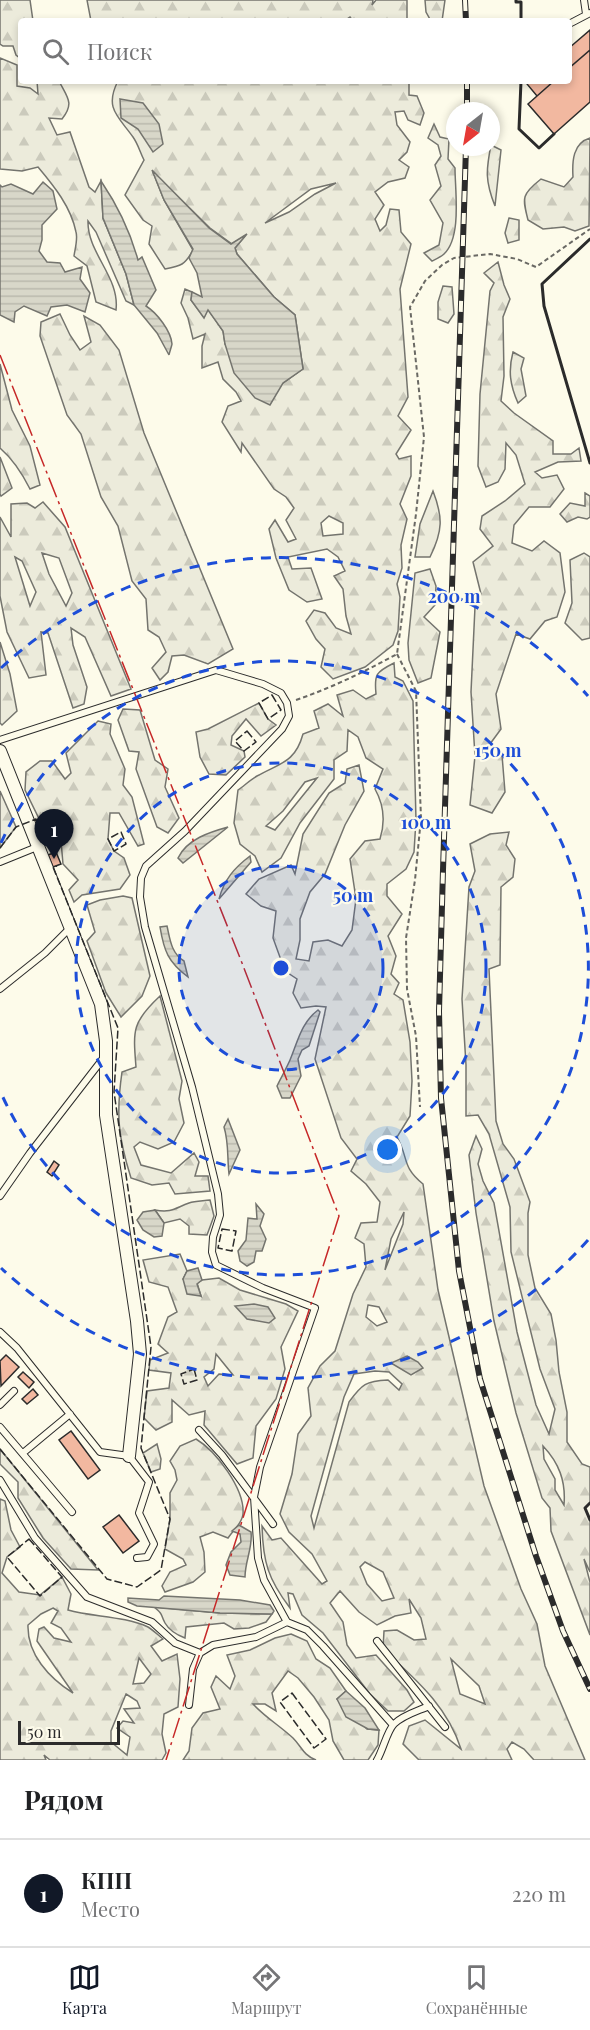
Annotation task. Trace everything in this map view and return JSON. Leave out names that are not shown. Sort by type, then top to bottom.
[{"type":"street","points":[[0,751],[101,1004],[106,1041],[106,1115],[140,1354],[129,1456]]},
{"type":"lane","points":[[572,22],[588,13],[584,0]]},
{"type":"lane","points":[[0,740],[216,670],[263,684],[281,693],[287,703],[290,716],[282,729],[185,831],[146,866],[141,878],[140,897],[145,927],[192,1087],[218,1194],[220,1215],[213,1237],[212,1252],[216,1265],[263,1288],[315,1308],[260,1467],[254,1497],[258,1558],[264,1580],[287,1622],[307,1630],[393,1725]]},
{"type":"lane","points":[[0,862],[37,847]]},
{"type":"lane","points":[[0,989],[45,953],[70,928]]},
{"type":"lane","points":[[0,1196],[105,1056]]},
{"type":"lane","points":[[0,1332],[17,1348],[100,1452],[129,1456],[149,1482],[139,1513],[154,1544],[147,1557],[137,1558]]},
{"type":"lane","points":[[0,1405],[14,1391]]},
{"type":"lane","points":[[22,1453],[70,1414]]},
{"type":"lane","points":[[0,1427],[72,1512]]},
{"type":"lane","points":[[199,1430],[222,1455],[273,1524]]},
{"type":"lane","points":[[0,1480],[35,1538],[87,1597],[152,1623],[175,1643],[200,1653]]},
{"type":"lane","points":[[189,1705],[193,1669],[200,1653],[213,1646],[256,1637],[287,1622]]},
{"type":"lane","points":[[377,1641],[445,1727]]},
{"type":"lane","points":[[377,1760],[393,1725],[406,1716],[429,1706]]},
{"type":"path","points":[[420,1107],[416,1036],[406,989],[406,938],[421,818],[416,691],[397,654],[424,437],[411,307],[425,281],[442,265],[454,258],[490,254],[517,259],[536,267],[590,229]]},
{"type":"path","points":[[287,703],[328,689],[397,654]]},
{"type":"green space","points":[[0,0],[30,0],[33,18],[18,18],[18,57],[13,46],[0,44]]},
{"type":"green space","points":[[87,0],[373,0],[372,5],[376,0],[407,0],[407,18],[90,18]]},
{"type":"green space","points":[[425,0],[445,0],[442,18],[429,18],[426,12]]},
{"type":"green space","points":[[0,58],[17,65],[17,86],[30,88],[38,94],[37,84],[61,84],[65,91],[69,104],[66,113],[62,119],[49,118],[57,135],[70,132],[89,187],[95,192],[101,181],[103,218],[126,274],[134,305],[126,301],[96,232],[88,221],[93,244],[113,287],[116,310],[96,302],[87,266],[74,256],[77,235],[74,223],[56,189],[38,167],[22,171],[0,169]]},
{"type":"green space","points":[[117,84],[409,84],[409,95],[417,96],[424,113],[420,125],[408,120],[404,111],[395,112],[397,125],[410,142],[407,152],[399,160],[409,167],[405,178],[388,182],[375,192],[384,205],[375,219],[380,231],[386,225],[390,209],[399,210],[401,232],[411,244],[400,289],[408,397],[398,416],[411,430],[396,454],[399,459],[411,456],[411,476],[400,504],[407,519],[401,545],[402,568],[397,584],[400,597],[398,631],[393,645],[365,667],[333,679],[321,667],[325,649],[316,639],[306,621],[314,610],[325,613],[336,628],[351,634],[343,589],[334,576],[345,571],[338,557],[327,549],[288,557],[292,569],[311,568],[322,599],[307,602],[289,590],[276,558],[269,529],[275,520],[288,542],[296,539],[286,520],[294,508],[286,497],[274,489],[242,443],[241,452],[222,422],[228,406],[241,401],[236,392],[223,379],[218,362],[202,368],[202,346],[205,334],[193,339],[188,318],[181,303],[185,289],[192,292],[191,300],[204,317],[208,309],[223,331],[225,344],[283,383],[303,369],[295,315],[274,297],[237,254],[235,248],[245,236],[232,244],[210,228],[153,172],[164,200],[193,250],[182,264],[165,269],[149,244],[152,226],[143,220],[125,195],[144,160],[135,140],[118,117],[112,98]],"holes":[[[336,183],[289,212],[265,223],[311,189]],[[329,516],[343,523],[343,534],[323,536],[321,523]]]},
{"type":"green space","points":[[434,124],[440,137],[446,138],[446,156],[455,168],[456,213],[453,237],[443,255],[432,261],[424,253],[439,245],[443,223],[430,200],[441,186],[435,165],[441,156],[438,145],[428,138]]},
{"type":"green space","points":[[590,138],[589,226],[575,231],[564,227],[543,229],[528,220],[524,201],[530,188],[541,179],[564,187],[573,177],[573,159],[577,148],[584,140]]},
{"type":"green space","points":[[501,150],[495,206],[489,189],[489,156],[500,156]]},
{"type":"green space","points":[[509,218],[519,220],[519,240],[508,243],[505,233]]},
{"type":"green space","points":[[498,262],[510,299],[503,317],[504,376],[501,401],[553,441],[553,454],[571,454],[579,448],[581,461],[558,462],[535,472],[542,478],[557,475],[564,489],[550,507],[529,507],[514,525],[512,543],[532,551],[544,541],[560,553],[565,592],[557,617],[545,621],[530,639],[516,634],[496,694],[501,729],[490,744],[502,755],[505,792],[492,813],[470,805],[475,756],[471,692],[475,607],[481,594],[473,562],[493,546],[480,529],[482,516],[525,484],[516,455],[506,443],[505,469],[498,482],[486,487],[478,466],[480,394],[490,291],[494,283],[484,273]]},
{"type":"green space","points":[[443,286],[452,287],[454,314],[448,323],[438,319],[438,302]]},
{"type":"green space","points":[[60,314],[80,350],[91,342],[84,316],[100,325],[119,350],[144,433],[233,649],[208,664],[184,655],[172,656],[168,672],[160,680],[152,668],[166,652],[159,637],[148,630],[146,599],[132,581],[118,526],[101,497],[81,434],[67,415],[40,336],[41,322]]},
{"type":"green space","points":[[513,352],[524,358],[521,369],[526,396],[518,403],[511,378]]},
{"type":"green space","points":[[0,364],[12,410],[30,446],[40,485],[30,489],[17,467],[0,448]]},
{"type":"green space","points":[[0,457],[12,488],[1,496],[0,494]]},
{"type":"green space","points":[[433,491],[439,509],[439,532],[430,557],[415,557],[420,524]]},
{"type":"green space","points":[[585,493],[590,496],[590,517],[587,519],[578,517],[567,522],[560,514],[570,503],[585,506]]},
{"type":"green space","points":[[43,502],[65,527],[131,689],[111,696],[85,637],[71,628],[73,645],[87,687],[84,704],[73,708],[48,633],[41,632],[46,675],[29,678],[7,632],[0,596],[0,517],[11,537],[11,504],[27,503],[35,508]],"holes":[[[42,553],[59,558],[72,593],[66,606],[49,574]],[[15,557],[22,561],[36,592],[30,606]]]},
{"type":"green space","points":[[584,553],[590,557],[590,638],[582,640],[565,623],[572,603],[570,560]]},
{"type":"green space","points":[[430,569],[436,586],[435,605],[424,617],[440,632],[431,678],[418,683],[409,660],[408,643],[415,573]]},
{"type":"green space","points":[[0,642],[10,674],[17,711],[2,725],[0,723]]},
{"type":"green space","points":[[394,663],[395,677],[403,681],[413,701],[416,820],[414,852],[406,869],[387,884],[387,896],[402,914],[388,936],[396,956],[391,974],[399,983],[394,994],[403,1000],[410,1042],[412,1081],[410,1116],[397,1137],[408,1167],[423,1184],[438,1290],[484,1486],[521,1589],[537,1624],[545,1666],[585,1760],[534,1760],[524,1749],[512,1742],[507,1749],[512,1760],[419,1760],[403,1744],[409,1726],[425,1720],[461,1749],[455,1733],[439,1706],[418,1682],[383,1649],[384,1631],[397,1630],[414,1640],[426,1639],[421,1618],[409,1599],[411,1613],[395,1616],[377,1625],[359,1612],[340,1591],[330,1603],[343,1622],[347,1645],[356,1658],[376,1655],[407,1690],[414,1702],[404,1711],[388,1711],[370,1694],[323,1633],[302,1615],[293,1594],[288,1593],[290,1608],[276,1588],[265,1560],[262,1526],[272,1540],[281,1538],[322,1584],[327,1581],[312,1554],[289,1532],[280,1514],[292,1474],[298,1434],[311,1416],[308,1388],[320,1366],[335,1351],[353,1294],[366,1267],[364,1244],[355,1238],[361,1223],[377,1222],[380,1202],[366,1184],[351,1171],[357,1159],[341,1138],[315,1059],[326,1007],[301,1008],[293,993],[297,979],[285,971],[273,938],[276,911],[261,906],[246,894],[259,879],[291,865],[295,874],[303,834],[329,793],[345,783],[347,769],[359,765],[364,791],[345,825],[325,874],[310,892],[300,919],[300,940],[296,959],[309,961],[313,942],[328,940],[342,946],[352,930],[356,899],[350,859],[365,841],[380,839],[382,833],[382,808],[375,789],[383,769],[366,758],[358,737],[348,730],[347,751],[334,760],[334,779],[300,823],[281,858],[262,872],[255,856],[240,844],[234,823],[238,790],[257,776],[286,761],[296,751],[303,734],[319,728],[314,711],[328,704],[343,716],[337,695],[353,690],[366,699],[376,694],[375,682],[378,674]],"holes":[[[317,778],[275,830],[266,826],[283,811],[305,782]],[[404,1212],[403,1224],[385,1270],[391,1239]],[[368,1305],[379,1307],[387,1322],[377,1326],[366,1317]],[[389,1372],[402,1384],[399,1390],[388,1380],[374,1381],[361,1387],[349,1402],[314,1528],[311,1516],[344,1397],[354,1374]],[[365,1562],[383,1572],[394,1598],[382,1601],[367,1584],[360,1567]],[[451,1659],[479,1686],[485,1704],[460,1694]]]},
{"type":"green space","points":[[259,703],[268,719],[276,725],[261,736],[246,719],[232,736],[231,745],[244,751],[245,757],[226,775],[209,774],[200,757],[196,732],[208,729]]},
{"type":"green space","points":[[123,709],[140,710],[155,760],[168,769],[165,787],[179,818],[168,833],[157,827],[136,769],[139,752],[129,751],[118,720]]},
{"type":"green space","points":[[98,721],[111,724],[110,734],[125,769],[123,785],[132,797],[144,844],[138,846],[119,813],[110,813],[108,839],[114,851],[124,858],[130,875],[120,889],[82,895],[74,902],[69,890],[78,880],[63,864],[61,841],[47,835],[25,790],[26,772],[40,761],[52,761],[65,779],[71,773],[66,753]]},
{"type":"green space","points":[[0,791],[16,827],[0,848]]},
{"type":"green space","points":[[509,832],[506,845],[515,859],[513,877],[501,887],[500,965],[489,969],[496,1121],[503,1144],[514,1159],[530,1202],[528,1255],[535,1288],[551,1314],[567,1412],[567,1442],[582,1464],[590,1467],[590,1503],[585,1508],[590,1520],[590,1572],[584,1559],[590,1582],[590,1635],[551,1531],[550,1508],[542,1498],[516,1413],[494,1321],[476,1213],[469,1155],[476,1136],[482,1149],[478,1164],[483,1181],[494,1203],[517,1332],[536,1405],[549,1434],[555,1409],[540,1369],[511,1252],[510,1207],[489,1134],[478,1115],[466,1116],[462,999],[469,887],[475,871],[470,844],[490,834]],"holes":[[[543,1446],[549,1452],[562,1480],[564,1505],[555,1490],[555,1479],[544,1459]]]},
{"type":"green space","points":[[123,896],[132,898],[150,976],[142,996],[121,1017],[106,993],[87,941],[95,932],[87,905]]},
{"type":"green space","points":[[160,996],[182,1081],[179,1099],[184,1123],[174,1142],[158,1149],[140,1142],[134,1147],[141,1165],[171,1173],[194,1153],[199,1162],[195,1176],[208,1176],[210,1191],[175,1194],[169,1183],[152,1185],[131,1178],[127,1163],[119,1125],[122,1072],[136,1067],[136,1027],[144,1013]]},
{"type":"green space","points":[[210,1200],[214,1216],[207,1235],[189,1234],[189,1226],[180,1219],[164,1223],[155,1210],[170,1210],[191,1202]]},
{"type":"green space","points":[[180,1254],[187,1271],[183,1279],[201,1296],[197,1283],[202,1280],[219,1278],[240,1290],[286,1304],[298,1311],[281,1347],[285,1369],[276,1399],[256,1426],[253,1458],[237,1464],[204,1425],[205,1411],[189,1415],[172,1400],[172,1422],[156,1430],[144,1418],[147,1391],[169,1388],[171,1373],[149,1370],[150,1360],[168,1353],[158,1344],[168,1317],[177,1312],[168,1287],[149,1282],[143,1260]],"holes":[[[216,1354],[233,1375],[219,1374],[208,1386],[204,1377],[214,1369]]]},
{"type":"green space","points":[[196,1439],[212,1452],[228,1472],[239,1493],[243,1514],[239,1524],[228,1538],[213,1532],[200,1537],[204,1552],[205,1572],[193,1582],[165,1592],[162,1586],[170,1572],[186,1565],[183,1559],[165,1549],[170,1519],[170,1493],[177,1480],[170,1461],[180,1446]]},
{"type":"green space","points":[[157,1444],[161,1459],[160,1469],[151,1472],[143,1453]]},
{"type":"green space","points":[[0,1449],[98,1570],[71,1569],[43,1538],[18,1498],[18,1482],[0,1464]]},
{"type":"green space","points":[[0,1499],[5,1501],[11,1530],[20,1547],[7,1557],[2,1573],[19,1592],[40,1595],[62,1577],[71,1594],[68,1610],[139,1623],[148,1627],[163,1639],[151,1646],[162,1661],[177,1654],[180,1679],[178,1707],[164,1714],[162,1734],[166,1753],[162,1760],[50,1760],[44,1755],[46,1760],[0,1760]],"holes":[[[53,1608],[58,1611],[51,1623],[61,1628],[71,1642],[54,1638],[44,1627],[39,1629],[37,1641],[73,1693],[48,1673],[31,1646],[28,1625]],[[139,1658],[151,1674],[144,1683],[133,1684]],[[126,1694],[137,1701],[140,1708],[124,1709],[134,1723],[123,1721],[117,1728],[130,1737],[127,1755],[111,1742],[111,1731]]]},
{"type":"green space","points":[[154,1607],[220,1613],[272,1614],[266,1622],[249,1628],[234,1629],[224,1623],[186,1627],[185,1638],[169,1628],[161,1613]]},
{"type":"green space","points":[[291,1634],[307,1641],[316,1659],[330,1668],[346,1691],[337,1699],[367,1729],[379,1730],[378,1745],[368,1760],[344,1760],[333,1741],[329,1720],[314,1697],[298,1678],[288,1671],[272,1693],[276,1711],[265,1704],[253,1704],[293,1738],[308,1756],[316,1760],[183,1760],[189,1751],[192,1728],[203,1713],[220,1709],[211,1687],[216,1676],[230,1689],[235,1676],[227,1655],[250,1650],[275,1638]]},
{"type":"shaded area","points":[[120,99],[143,103],[159,124],[163,144],[153,152],[138,129],[121,118]]},
{"type":"shaded area","points":[[152,170],[209,228],[231,244],[247,234],[235,248],[237,254],[274,297],[295,315],[303,369],[283,383],[270,405],[255,398],[234,373],[223,331],[208,310],[204,318],[191,300],[192,292],[202,297],[197,273],[189,258],[193,249],[164,200]]},
{"type":"shaded area","points":[[101,181],[123,219],[138,260],[142,257],[156,290],[146,306],[159,318],[169,334],[172,344],[169,355],[157,333],[134,305],[126,274],[103,218]]},
{"type":"shaded area","points":[[43,182],[53,191],[57,209],[42,225],[39,251],[47,262],[60,263],[65,272],[82,267],[80,279],[90,293],[85,312],[67,305],[51,307],[47,316],[24,306],[15,312],[14,322],[0,315],[0,185],[2,187],[11,184],[33,194]]},
{"type":"shaded area","points":[[228,827],[183,863],[178,858],[193,841]]},
{"type":"shaded area","points":[[250,856],[251,862],[219,899],[230,875]]},
{"type":"shaded area","points":[[167,926],[172,945],[176,954],[184,961],[188,977],[171,961],[165,949],[160,927]]},
{"type":"shaded area","points":[[318,1010],[320,1012],[309,1046],[302,1050],[298,1059],[301,1076],[290,1098],[282,1098],[277,1086],[304,1027]]},
{"type":"shaded area","points":[[228,1119],[240,1150],[229,1174],[224,1127]]},
{"type":"shaded area","points":[[256,1204],[264,1214],[260,1226],[266,1239],[262,1251],[256,1251],[254,1262],[247,1266],[240,1261],[238,1251],[246,1240],[248,1218],[257,1219]]},
{"type":"shaded area","points":[[155,1210],[164,1223],[162,1236],[154,1237],[143,1230],[137,1220],[143,1212]]},
{"type":"shaded area","points":[[198,1268],[202,1280],[197,1284],[201,1296],[187,1294],[183,1279],[187,1271]]},
{"type":"shaded area","points":[[254,1304],[268,1307],[275,1318],[269,1323],[247,1319],[235,1306]]},
{"type":"shaded area","points":[[407,1356],[423,1368],[411,1375],[391,1363]]},
{"type":"shaded area","points":[[239,1525],[251,1532],[245,1577],[230,1575],[226,1565],[231,1552],[241,1542],[240,1534],[232,1531]]},
{"type":"shaded area","points":[[164,1596],[240,1600],[270,1605],[274,1611],[272,1614],[220,1613],[137,1606],[128,1602],[128,1598],[159,1600]]},
{"type":"shaded area","points":[[346,1691],[365,1708],[379,1730],[368,1729],[346,1717],[337,1699]]},
{"type":"building","points":[[590,30],[590,50],[572,65],[572,45]]},
{"type":"building","points":[[590,50],[590,102],[554,134],[528,104],[551,84],[572,84],[572,65]]},
{"type":"building","points":[[527,84],[551,84],[537,96]]},
{"type":"building","points":[[56,852],[61,864],[53,867],[48,855]]},
{"type":"building","points":[[54,1161],[59,1165],[52,1176],[47,1172]]},
{"type":"building","points":[[6,1355],[19,1367],[1,1386],[0,1361]]},
{"type":"building","points":[[23,1372],[34,1382],[29,1388],[18,1377]]},
{"type":"building","points":[[33,1389],[38,1395],[27,1404],[22,1399]]},
{"type":"building","points":[[71,1431],[100,1470],[88,1479],[59,1440]]},
{"type":"building","points":[[119,1515],[139,1541],[123,1553],[103,1527]]},
{"type":"railway","points":[[465,0],[466,18]]},
{"type":"railway","points":[[467,84],[467,102]]},
{"type":"railway","points":[[466,156],[439,1011],[441,1098],[459,1271],[480,1379],[536,1556],[563,1631],[590,1689]]},
{"type":"fence","points":[[272,695],[281,710],[268,719],[259,703],[272,695]]},
{"type":"fence","points":[[247,731],[256,742],[244,751],[235,741],[247,731]]},
{"type":"fence","points":[[0,848],[16,827],[36,819],[48,847],[57,854]]},
{"type":"fence","points":[[121,832],[126,844],[114,851],[108,839],[121,832]]},
{"type":"fence","points":[[0,1449],[107,1579],[137,1587],[161,1570],[170,1519],[141,1448],[151,1347],[114,1092],[118,1028],[53,867],[57,866]]},
{"type":"fence","points":[[222,1229],[236,1231],[232,1251],[218,1248],[222,1229]]},
{"type":"fence","points":[[194,1369],[197,1380],[184,1384],[181,1374],[194,1369]]},
{"type":"fence","points":[[29,1539],[62,1577],[40,1596],[7,1557],[29,1539]]},
{"type":"fence","points":[[292,1693],[326,1739],[314,1748],[280,1702],[292,1693]]},
{"type":"wall","points":[[516,0],[516,2],[521,2],[521,18]]},
{"type":"wall","points":[[521,84],[519,129],[539,148],[554,134]]},
{"type":"wall","points":[[590,239],[542,284],[544,306],[590,463]]},
{"type":"wall","points":[[590,1503],[585,1508],[590,1520]]},
{"type":"power","points":[[0,355],[242,963],[339,1216],[166,1760]]},
{"type":"place","name":"КПП","points":[[54,859]]}]
